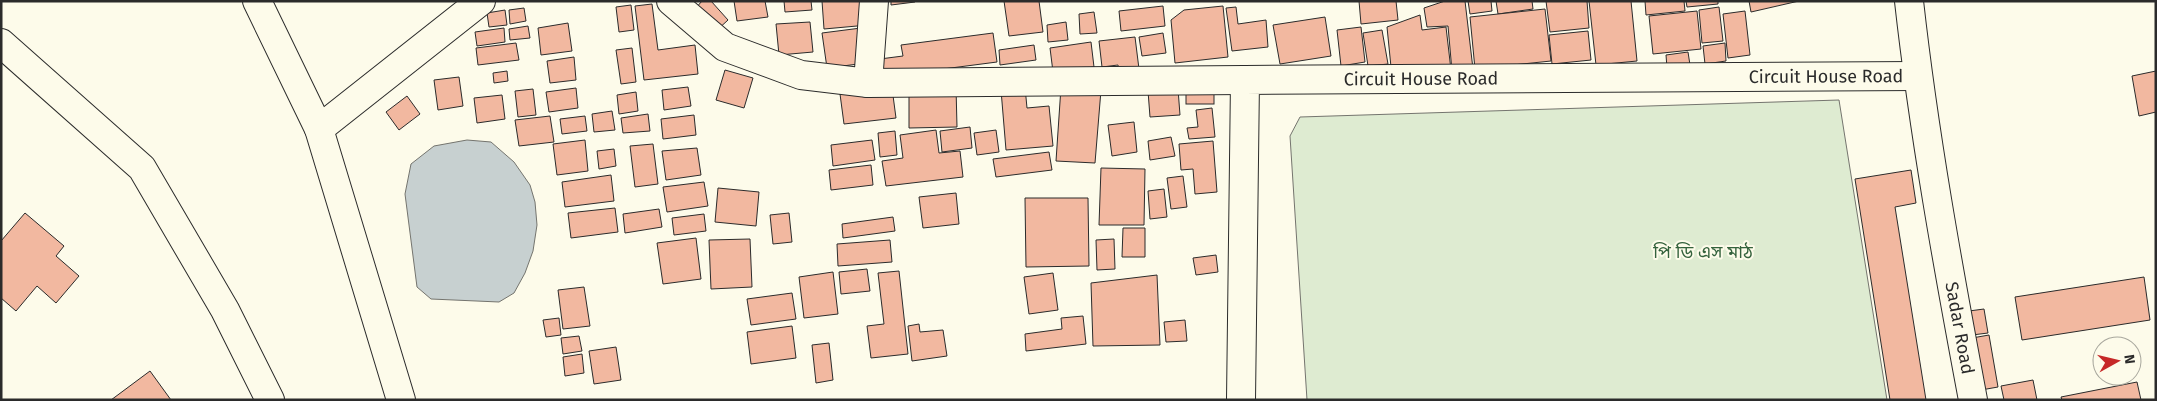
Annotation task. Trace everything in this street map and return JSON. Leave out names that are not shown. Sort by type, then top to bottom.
[{"type":"street","points":[[257,1],[319,129],[401,400]]},
{"type":"street","points":[[319,129],[481,1]]},
{"type":"street","name":"Circuit House Road","points":[[671,1],[725,47],[801,75],[868,83],[1917,76]]},
{"type":"street","points":[[868,83],[874,1]]},
{"type":"street","name":"Sadar Road","points":[[1909,1],[1917,76],[1946,256],[1973,400]]},
{"type":"street","points":[[1,43],[142,168],[225,310],[270,400]]},
{"type":"street","points":[[1241,400],[1245,80]]},
{"type":"green space","name":"পি ডি এস মাঠ","points":[[1839,100],[1887,400],[1307,400],[1290,136],[1300,117]]},
{"type":"shaded area","points":[[467,140],[491,142],[514,162],[530,185],[535,202],[537,225],[533,251],[525,273],[514,293],[499,302],[431,299],[417,287],[405,194],[411,164],[434,146]]},
{"type":"building","points":[[702,1],[711,1],[728,20],[716,31],[695,9]]},
{"type":"building","points":[[734,1],[765,1],[768,17],[737,21]]},
{"type":"building","points":[[784,1],[811,1],[812,10],[785,12]]},
{"type":"building","points":[[822,1],[866,1],[868,25],[824,29]]},
{"type":"building","points":[[891,1],[915,1],[915,2],[891,5]]},
{"type":"building","points":[[1004,1],[1039,1],[1043,32],[1009,36]]},
{"type":"building","points":[[1359,1],[1396,1],[1398,20],[1361,24]]},
{"type":"building","points":[[1445,1],[1465,1],[1473,69],[1452,71],[1448,26],[1427,27],[1424,8]]},
{"type":"building","points":[[1468,1],[1491,1],[1492,11],[1470,14]]},
{"type":"building","points":[[1496,1],[1532,1],[1533,9],[1498,14]]},
{"type":"building","points":[[1546,1],[1587,1],[1589,28],[1550,32]]},
{"type":"building","points":[[1589,1],[1631,1],[1637,61],[1596,65]]},
{"type":"building","points":[[1645,1],[1684,1],[1685,11],[1646,15]]},
{"type":"building","points":[[1686,1],[1718,1],[1718,4],[1687,7]]},
{"type":"building","points":[[1749,1],[1799,1],[1751,12]]},
{"type":"building","points":[[652,4],[658,50],[695,45],[698,74],[644,80],[635,6]]},
{"type":"building","points":[[631,5],[634,30],[619,32],[616,7]]},
{"type":"building","points":[[1163,6],[1165,26],[1121,31],[1119,11]]},
{"type":"building","points":[[1223,6],[1228,57],[1175,63],[1171,20],[1184,10]]},
{"type":"building","points":[[1236,7],[1238,24],[1266,20],[1268,47],[1232,51],[1226,8]]},
{"type":"building","points":[[1719,7],[1723,41],[1702,43],[1699,10]]},
{"type":"building","points":[[524,8],[526,21],[510,24],[509,10]]},
{"type":"building","points":[[1545,9],[1551,61],[1475,69],[1470,17]]},
{"type":"building","points":[[505,10],[507,25],[489,27],[487,13]]},
{"type":"building","points":[[1697,11],[1701,49],[1653,54],[1649,16]]},
{"type":"building","points":[[1745,11],[1750,55],[1728,58],[1723,14]]},
{"type":"building","points":[[1094,12],[1097,33],[1080,34],[1079,14]]},
{"type":"building","points":[[1420,15],[1422,30],[1446,27],[1451,70],[1392,77],[1387,27]]},
{"type":"building","points":[[1325,17],[1331,56],[1280,64],[1273,25]]},
{"type":"building","points":[[810,22],[813,52],[779,55],[776,24]]},
{"type":"building","points":[[1066,22],[1068,40],[1048,42],[1047,25]]},
{"type":"building","points":[[568,23],[572,51],[541,55],[538,28]]},
{"type":"building","points":[[528,26],[530,38],[510,40],[509,29]]},
{"type":"building","points":[[1361,27],[1365,62],[1341,66],[1337,30]]},
{"type":"building","points":[[504,28],[505,42],[477,46],[475,32]]},
{"type":"building","points":[[861,28],[866,63],[827,68],[822,33]]},
{"type":"building","points":[[1382,30],[1388,64],[1368,66],[1363,33]]},
{"type":"building","points":[[1588,31],[1591,60],[1552,64],[1549,35]]},
{"type":"building","points":[[993,33],[997,62],[874,78],[872,60],[903,56],[901,45]]},
{"type":"building","points":[[1163,33],[1166,53],[1142,56],[1139,37]]},
{"type":"building","points":[[1135,37],[1139,69],[1119,72],[1118,65],[1102,67],[1099,41]]},
{"type":"building","points":[[1091,42],[1094,67],[1053,72],[1050,48]]},
{"type":"building","points":[[516,43],[519,60],[478,65],[476,48]]},
{"type":"building","points":[[1725,43],[1726,61],[1705,64],[1703,46]]},
{"type":"building","points":[[1034,45],[1036,60],[1000,65],[999,50]]},
{"type":"building","points":[[632,48],[636,82],[621,84],[616,50]]},
{"type":"building","points":[[1688,52],[1690,65],[1667,68],[1666,55]]},
{"type":"building","points":[[574,57],[576,80],[550,83],[547,61]]},
{"type":"building","points":[[725,70],[753,78],[744,108],[716,100]]},
{"type":"building","points":[[507,71],[508,81],[494,83],[493,73]]},
{"type":"building","points":[[2156,71],[2156,112],[2139,116],[2132,76]]},
{"type":"building","points":[[459,77],[463,106],[438,110],[434,80]]},
{"type":"building","points":[[688,87],[691,106],[664,110],[662,90]]},
{"type":"building","points":[[956,87],[957,127],[909,128],[909,89]]},
{"type":"building","points":[[1025,87],[1027,108],[1049,106],[1053,146],[1006,150],[1001,90]]},
{"type":"building","points":[[1061,87],[1101,90],[1095,163],[1056,161]]},
{"type":"building","points":[[576,88],[578,108],[549,112],[546,92]]},
{"type":"building","points":[[892,88],[896,118],[844,124],[840,94]]},
{"type":"building","points":[[1186,88],[1214,88],[1214,104],[1186,104]]},
{"type":"building","points":[[533,89],[536,115],[518,117],[515,91]]},
{"type":"building","points":[[1178,89],[1180,115],[1150,117],[1148,91]]},
{"type":"building","points":[[636,92],[638,111],[619,114],[617,95]]},
{"type":"building","points":[[502,95],[505,119],[477,123],[474,98]]},
{"type":"building","points":[[407,96],[420,114],[399,130],[386,112]]},
{"type":"building","points":[[1212,108],[1215,137],[1189,139],[1187,128],[1198,127],[1196,110]]},
{"type":"building","points":[[612,111],[615,130],[594,132],[592,114]]},
{"type":"building","points":[[648,114],[650,131],[623,133],[621,118]]},
{"type":"building","points":[[694,115],[696,135],[663,139],[661,119]]},
{"type":"building","points":[[550,116],[554,142],[519,146],[515,120]]},
{"type":"building","points":[[585,116],[587,131],[562,134],[560,119]]},
{"type":"building","points":[[1134,122],[1137,152],[1112,156],[1108,125]]},
{"type":"building","points":[[970,127],[972,148],[942,152],[940,131]]},
{"type":"building","points":[[936,130],[939,153],[960,151],[963,177],[886,186],[882,161],[903,158],[900,135]]},
{"type":"building","points":[[996,130],[999,152],[977,155],[974,133]]},
{"type":"building","points":[[895,131],[897,155],[880,157],[878,133]]},
{"type":"building","points":[[1171,137],[1175,156],[1150,160],[1148,141]]},
{"type":"building","points":[[585,140],[588,171],[557,175],[553,144]]},
{"type":"building","points":[[872,140],[875,160],[833,166],[831,145]]},
{"type":"building","points":[[1213,141],[1217,192],[1195,194],[1193,169],[1181,170],[1179,144]]},
{"type":"building","points":[[653,144],[658,184],[635,187],[630,146]]},
{"type":"building","points":[[697,148],[701,175],[666,180],[662,151]]},
{"type":"building","points":[[614,149],[616,166],[599,169],[597,151]]},
{"type":"building","points":[[1049,152],[1052,170],[996,177],[993,159]]},
{"type":"building","points":[[871,165],[873,185],[831,190],[829,170]]},
{"type":"building","points":[[1101,168],[1145,169],[1144,225],[1099,225]]},
{"type":"building","points":[[1911,170],[1916,203],[1895,207],[1926,400],[1890,400],[1855,179]]},
{"type":"building","points":[[611,175],[614,201],[565,207],[562,182]]},
{"type":"building","points":[[1183,176],[1187,207],[1171,209],[1167,178]]},
{"type":"building","points":[[704,182],[708,206],[667,212],[663,187]]},
{"type":"building","points":[[718,188],[759,192],[756,226],[715,222]]},
{"type":"building","points":[[1164,189],[1167,217],[1150,219],[1148,191]]},
{"type":"building","points":[[956,193],[959,224],[923,228],[919,197]]},
{"type":"building","points":[[1025,198],[1088,198],[1089,266],[1026,267]]},
{"type":"building","points":[[615,208],[618,232],[571,238],[568,213]]},
{"type":"building","points":[[659,209],[662,227],[625,233],[623,214]]},
{"type":"building","points":[[25,213],[64,246],[56,256],[79,276],[56,303],[37,286],[16,311],[1,298],[1,241]]},
{"type":"building","points":[[789,213],[792,242],[773,244],[770,215]]},
{"type":"building","points":[[704,214],[706,231],[674,235],[672,218]]},
{"type":"building","points":[[893,217],[895,231],[843,238],[842,224]]},
{"type":"building","points":[[1123,228],[1145,228],[1145,257],[1122,257]]},
{"type":"building","points":[[696,238],[701,279],[663,284],[657,243]]},
{"type":"building","points":[[750,239],[752,287],[711,289],[709,240]]},
{"type":"building","points":[[1114,239],[1115,269],[1097,270],[1096,240]]},
{"type":"building","points":[[890,240],[892,262],[838,266],[837,244]]},
{"type":"building","points":[[1216,255],[1218,272],[1196,275],[1193,258]]},
{"type":"building","points":[[867,269],[870,291],[841,294],[839,272]]},
{"type":"building","points":[[899,271],[908,354],[871,358],[867,326],[884,324],[878,273]]},
{"type":"building","points":[[833,272],[838,314],[804,318],[799,277]]},
{"type":"building","points":[[1053,273],[1058,310],[1029,314],[1024,277]]},
{"type":"building","points":[[1157,275],[1160,345],[1093,346],[1091,283]]},
{"type":"building","points":[[2144,277],[2150,320],[2022,340],[2015,297]]},
{"type":"building","points":[[584,287],[590,326],[563,329],[558,290]]},
{"type":"building","points":[[792,293],[796,319],[751,325],[747,299]]},
{"type":"building","points":[[1984,309],[1988,333],[1972,335],[1969,311]]},
{"type":"building","points":[[1083,316],[1086,344],[1026,351],[1025,334],[1062,329],[1061,318]]},
{"type":"building","points":[[559,318],[561,335],[546,337],[543,320]]},
{"type":"building","points":[[1185,320],[1187,341],[1166,342],[1164,322]]},
{"type":"building","points":[[919,324],[920,332],[943,330],[947,356],[912,361],[908,326]]},
{"type":"building","points":[[792,326],[796,358],[751,364],[747,332]]},
{"type":"building","points":[[1989,335],[1998,387],[1981,390],[1972,338]]},
{"type":"building","points":[[579,336],[582,351],[563,354],[561,338]]},
{"type":"building","points":[[829,343],[833,380],[816,383],[812,345]]},
{"type":"building","points":[[616,347],[621,380],[594,384],[589,351]]},
{"type":"building","points":[[582,354],[584,373],[565,376],[563,357]]},
{"type":"building","points":[[150,371],[171,400],[111,400]]},
{"type":"building","points":[[2033,380],[2037,400],[2004,400],[2001,386]]},
{"type":"building","points":[[2117,386],[2138,386],[2141,400],[2062,400],[2061,397]]}]
